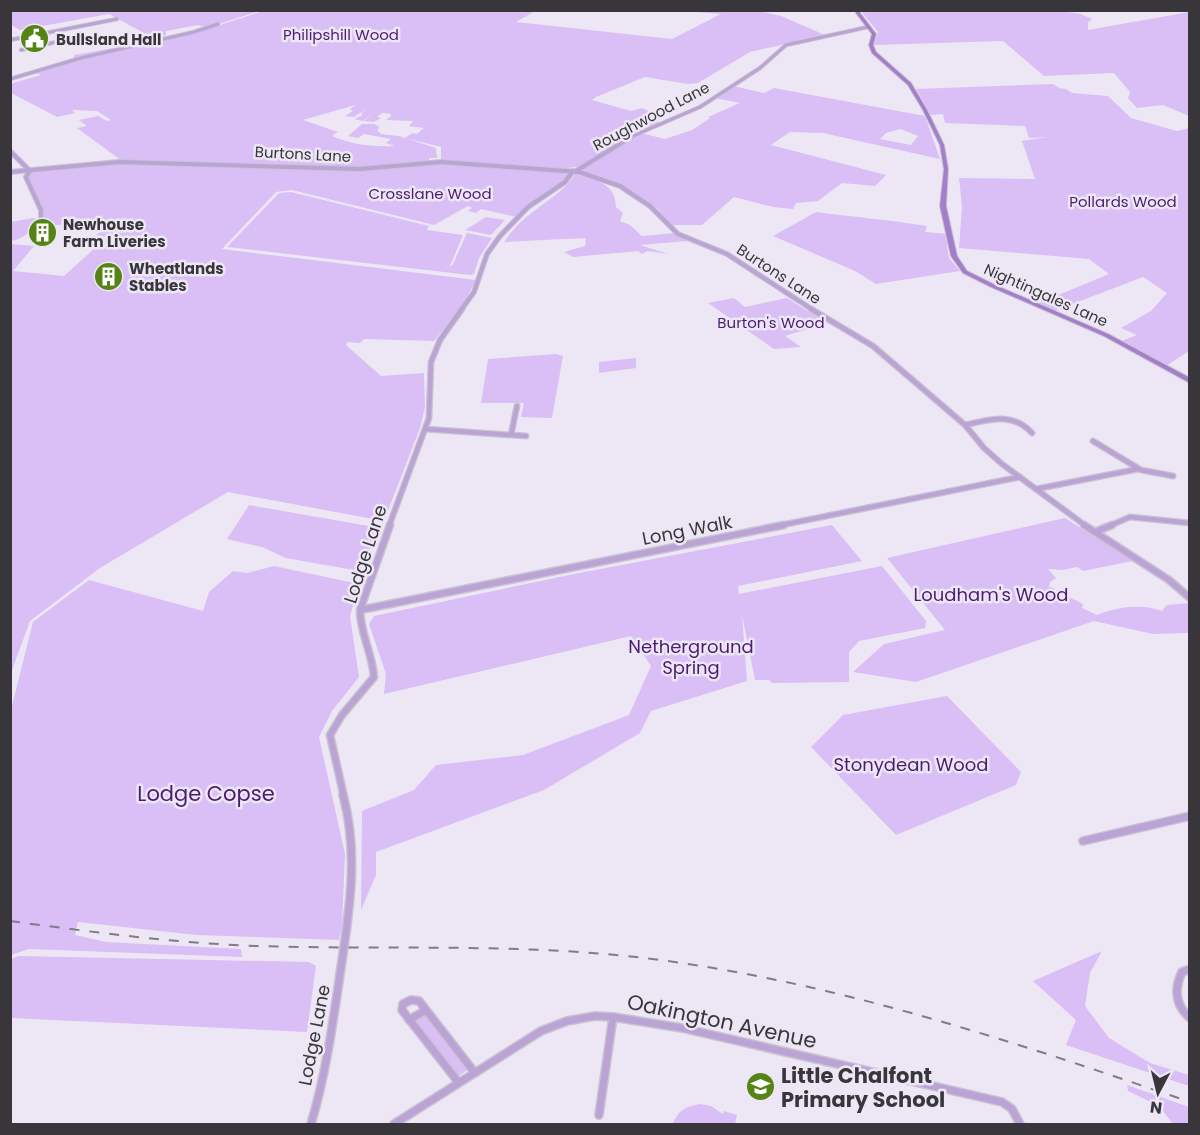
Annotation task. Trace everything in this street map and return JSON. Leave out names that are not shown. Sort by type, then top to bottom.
[{"type":"main road","name":"Nightingales Lane","points":[[858,10],[858,14],[874,34],[871,45],[874,53],[910,84],[942,145],[946,169],[943,206],[954,256],[965,272],[1106,335],[1190,381]]},
{"type":"street","points":[[10,40],[117,19]]},
{"type":"street","points":[[10,79],[87,56],[198,31],[218,24]]},
{"type":"street","name":"Roughwood Lane","points":[[574,172],[633,135],[700,108],[760,68],[786,45],[868,27]]},
{"type":"street","points":[[22,49],[68,39],[56,32]]},
{"type":"street","points":[[10,151],[30,171]]},
{"type":"street","name":"Burtons Lane","points":[[30,171],[119,162],[258,164],[360,169],[441,162],[574,172],[620,186],[650,206],[678,234],[727,254],[840,328],[873,346],[965,425],[984,448],[1020,477],[1095,532],[1169,580],[1190,598]]},
{"type":"street","points":[[10,172],[30,171]]},
{"type":"street","points":[[30,171],[26,177],[41,210],[41,218]]},
{"type":"street","name":"Lodge Lane","points":[[311,1125],[333,1032],[348,928],[351,875],[350,819],[330,735],[342,715],[374,677],[372,656],[360,624],[360,610],[425,429],[431,408],[431,362],[440,340],[474,292],[487,254],[507,227],[528,207],[565,182],[574,172]]},
{"type":"street","points":[[511,435],[517,406]]},
{"type":"street","points":[[965,425],[1002,417],[1016,419],[1025,424],[1032,433]]},
{"type":"street","points":[[425,429],[526,436]]},
{"type":"street","points":[[1093,441],[1138,469],[1173,476]]},
{"type":"street","points":[[1036,489],[1138,469]]},
{"type":"street","name":"Long Walk","points":[[360,610],[1020,477]]},
{"type":"street","points":[[1095,532],[1130,517],[1190,523]]},
{"type":"street","points":[[1083,841],[1190,816]]},
{"type":"street","points":[[1190,969],[1182,972],[1175,985],[1177,1000],[1185,1015],[1190,1018]]},
{"type":"street","points":[[459,1083],[409,1020],[402,1010],[403,1004],[411,1000],[419,1001],[475,1072]]},
{"type":"street","points":[[409,1020],[426,1010]]},
{"type":"street","name":"Oakington Avenue","points":[[394,1125],[541,1031],[558,1024],[595,1016],[682,1028],[1002,1102],[1012,1109],[1020,1125]]},
{"type":"street","points":[[599,1114],[613,1017]]},
{"type":"green space","name":"Philipshill Wood","points":[[754,10],[781,16],[825,35],[750,52],[698,83],[688,84],[645,77],[596,97],[592,100],[631,111],[642,108],[655,114],[647,118],[661,123],[643,130],[582,166],[560,169],[441,161],[441,147],[406,138],[436,148],[437,158],[429,158],[429,162],[360,168],[122,161],[77,128],[87,126],[79,120],[98,116],[107,121],[111,120],[97,111],[72,110],[75,113],[57,117],[11,93],[10,84],[41,75],[35,72],[74,58],[74,55],[119,47],[119,49],[205,30],[263,11],[535,11],[516,22],[672,39],[721,14],[684,11]],"holes":[[[355,105],[350,109],[353,111],[345,116],[354,117],[365,110],[361,114],[363,115],[354,119],[363,121],[375,112],[364,121],[374,122],[381,118],[377,117],[382,113],[391,114],[386,120],[413,121],[409,126],[424,128],[417,134],[412,133],[405,138],[381,134],[377,130],[380,127],[374,124],[362,124],[348,136],[358,138],[364,134],[391,139],[386,143],[395,146],[363,145],[332,136],[338,132],[303,120]]]},
{"type":"green space","points":[[11,11],[259,11],[207,28],[198,25],[166,31],[166,35],[153,38],[109,14],[20,30],[11,25]]},
{"type":"green space","points":[[861,11],[1061,11],[1081,14],[1092,19],[1088,23],[1088,30],[1189,12],[1189,116],[1163,105],[1137,108],[1128,98],[1130,92],[1114,73],[1044,76],[1003,41],[874,45],[878,32]]},
{"type":"green space","name":"Pollards Wood","points":[[1053,84],[1072,93],[1108,96],[1131,118],[1177,131],[1189,128],[1189,351],[1166,366],[1119,342],[1137,335],[1121,328],[1151,311],[1167,293],[1143,277],[1054,311],[1039,303],[1109,274],[1089,259],[959,248],[962,207],[959,178],[1035,179],[1022,141],[1047,137],[1029,138],[1025,126],[945,123],[943,114],[931,115],[916,89]]},
{"type":"green space","points":[[733,86],[764,93],[774,88],[925,116],[940,159],[823,133],[790,132],[771,145],[886,175],[875,186],[842,183],[818,201],[796,203],[793,209],[773,207],[734,197],[702,225],[671,225],[658,209],[622,186],[581,170],[641,133],[665,139],[692,130],[710,118],[708,117],[740,103],[715,98]],"holes":[[[900,129],[918,136],[911,145],[880,139],[886,133]]]},
{"type":"green space","name":"Crosslane Wood","points":[[114,163],[257,165],[360,170],[439,163],[561,171],[567,175],[563,181],[517,217],[481,209],[476,213],[468,211],[472,208],[468,206],[434,225],[292,190],[276,192],[222,249],[476,280],[465,301],[434,341],[364,339],[360,343],[348,342],[346,345],[381,376],[424,373],[425,407],[420,428],[384,521],[228,492],[100,568],[30,621],[11,673],[11,244],[34,246],[13,271],[64,276],[107,237],[96,235],[103,229],[88,224],[50,225],[42,223],[42,210],[28,176],[30,173]]},
{"type":"green space","points":[[575,174],[597,181],[608,188],[615,199],[616,207],[623,213],[620,221],[630,225],[642,236],[675,233],[688,241],[640,245],[668,254],[647,251],[642,254],[638,251],[573,257],[564,252],[585,246],[586,238],[504,242],[519,223],[557,193]]},
{"type":"green space","points":[[291,192],[429,226],[427,230],[463,235],[450,266],[467,233],[492,238],[479,258],[474,274],[470,275],[227,247],[279,193]]},
{"type":"green space","points":[[816,212],[927,226],[925,232],[948,234],[949,258],[960,271],[876,284],[855,271],[773,236]]},
{"type":"green space","points":[[486,217],[505,220],[491,235],[465,230]]},
{"type":"green space","points":[[39,219],[39,227],[11,241],[11,222]]},
{"type":"green space","name":"Burton's Wood","points":[[734,298],[745,307],[787,298],[827,323],[785,336],[801,347],[774,349],[708,303]]},
{"type":"green space","points":[[556,354],[563,356],[552,418],[521,417],[524,403],[481,403],[488,359]]},
{"type":"green space","points":[[636,358],[636,368],[599,373],[599,362]]},
{"type":"green space","points":[[249,505],[380,528],[359,571],[286,558],[262,547],[227,539]]},
{"type":"green space","name":"Loudham's Wood","points":[[1065,518],[1133,561],[1083,571],[1077,567],[1063,570],[1048,569],[1056,578],[1050,582],[1049,587],[1054,588],[1056,597],[1060,599],[1065,595],[1083,604],[1082,608],[1097,615],[1129,607],[1146,607],[1162,611],[1167,605],[1189,603],[1189,633],[1153,634],[1094,621],[916,682],[853,672],[884,644],[945,630],[887,558]]},
{"type":"green space","name":"Netherground Spring","points":[[832,525],[862,561],[738,586],[739,594],[882,566],[926,621],[925,628],[859,641],[849,652],[849,682],[772,683],[769,680],[755,680],[742,615],[747,681],[651,711],[640,733],[544,790],[376,852],[376,875],[361,910],[362,811],[414,790],[436,765],[523,755],[629,715],[651,666],[631,636],[384,694],[386,674],[369,624],[374,616],[574,574]]},
{"type":"green space","name":"Lodge Copse","points":[[274,566],[359,584],[350,616],[359,677],[332,711],[319,737],[345,854],[342,926],[339,940],[196,935],[78,922],[75,935],[106,942],[241,949],[242,957],[29,949],[11,955],[11,710],[33,622],[89,580],[203,611],[209,592],[233,571],[247,573]]},
{"type":"green space","name":"Stonydean Wood","points":[[947,696],[1021,772],[1016,785],[896,835],[811,747],[843,715]]},
{"type":"green space","points":[[1102,951],[1090,973],[1085,1006],[1109,1038],[1150,1063],[1189,1075],[1189,1086],[1066,1045],[1076,1020],[1033,981]]},
{"type":"green space","points":[[19,956],[309,962],[316,966],[307,1032],[11,1018],[11,959]]},
{"type":"green space","points":[[417,1015],[426,1015],[469,1069],[457,1077],[414,1022]]},
{"type":"green space","points":[[1127,1085],[1189,1107],[1189,1124],[1173,1124],[1159,1106],[1128,1091]]},
{"type":"green space","points":[[700,1104],[711,1106],[723,1114],[724,1111],[737,1115],[735,1124],[673,1124],[683,1110]]},
{"type":"railway","points":[[10,921],[225,945],[541,950],[636,957],[707,967],[778,980],[917,1014],[1054,1056],[1190,1102]]},
{"type":"place","name":"Bullsland Hall","points":[[35,39]]},
{"type":"place","name":"Newhouse Farm Liveries","points":[[42,233]]},
{"type":"place","name":"Wheatlands Stables","points":[[108,277]]},
{"type":"place","name":"Little Chalfont Primary School","points":[[760,1087]]}]
